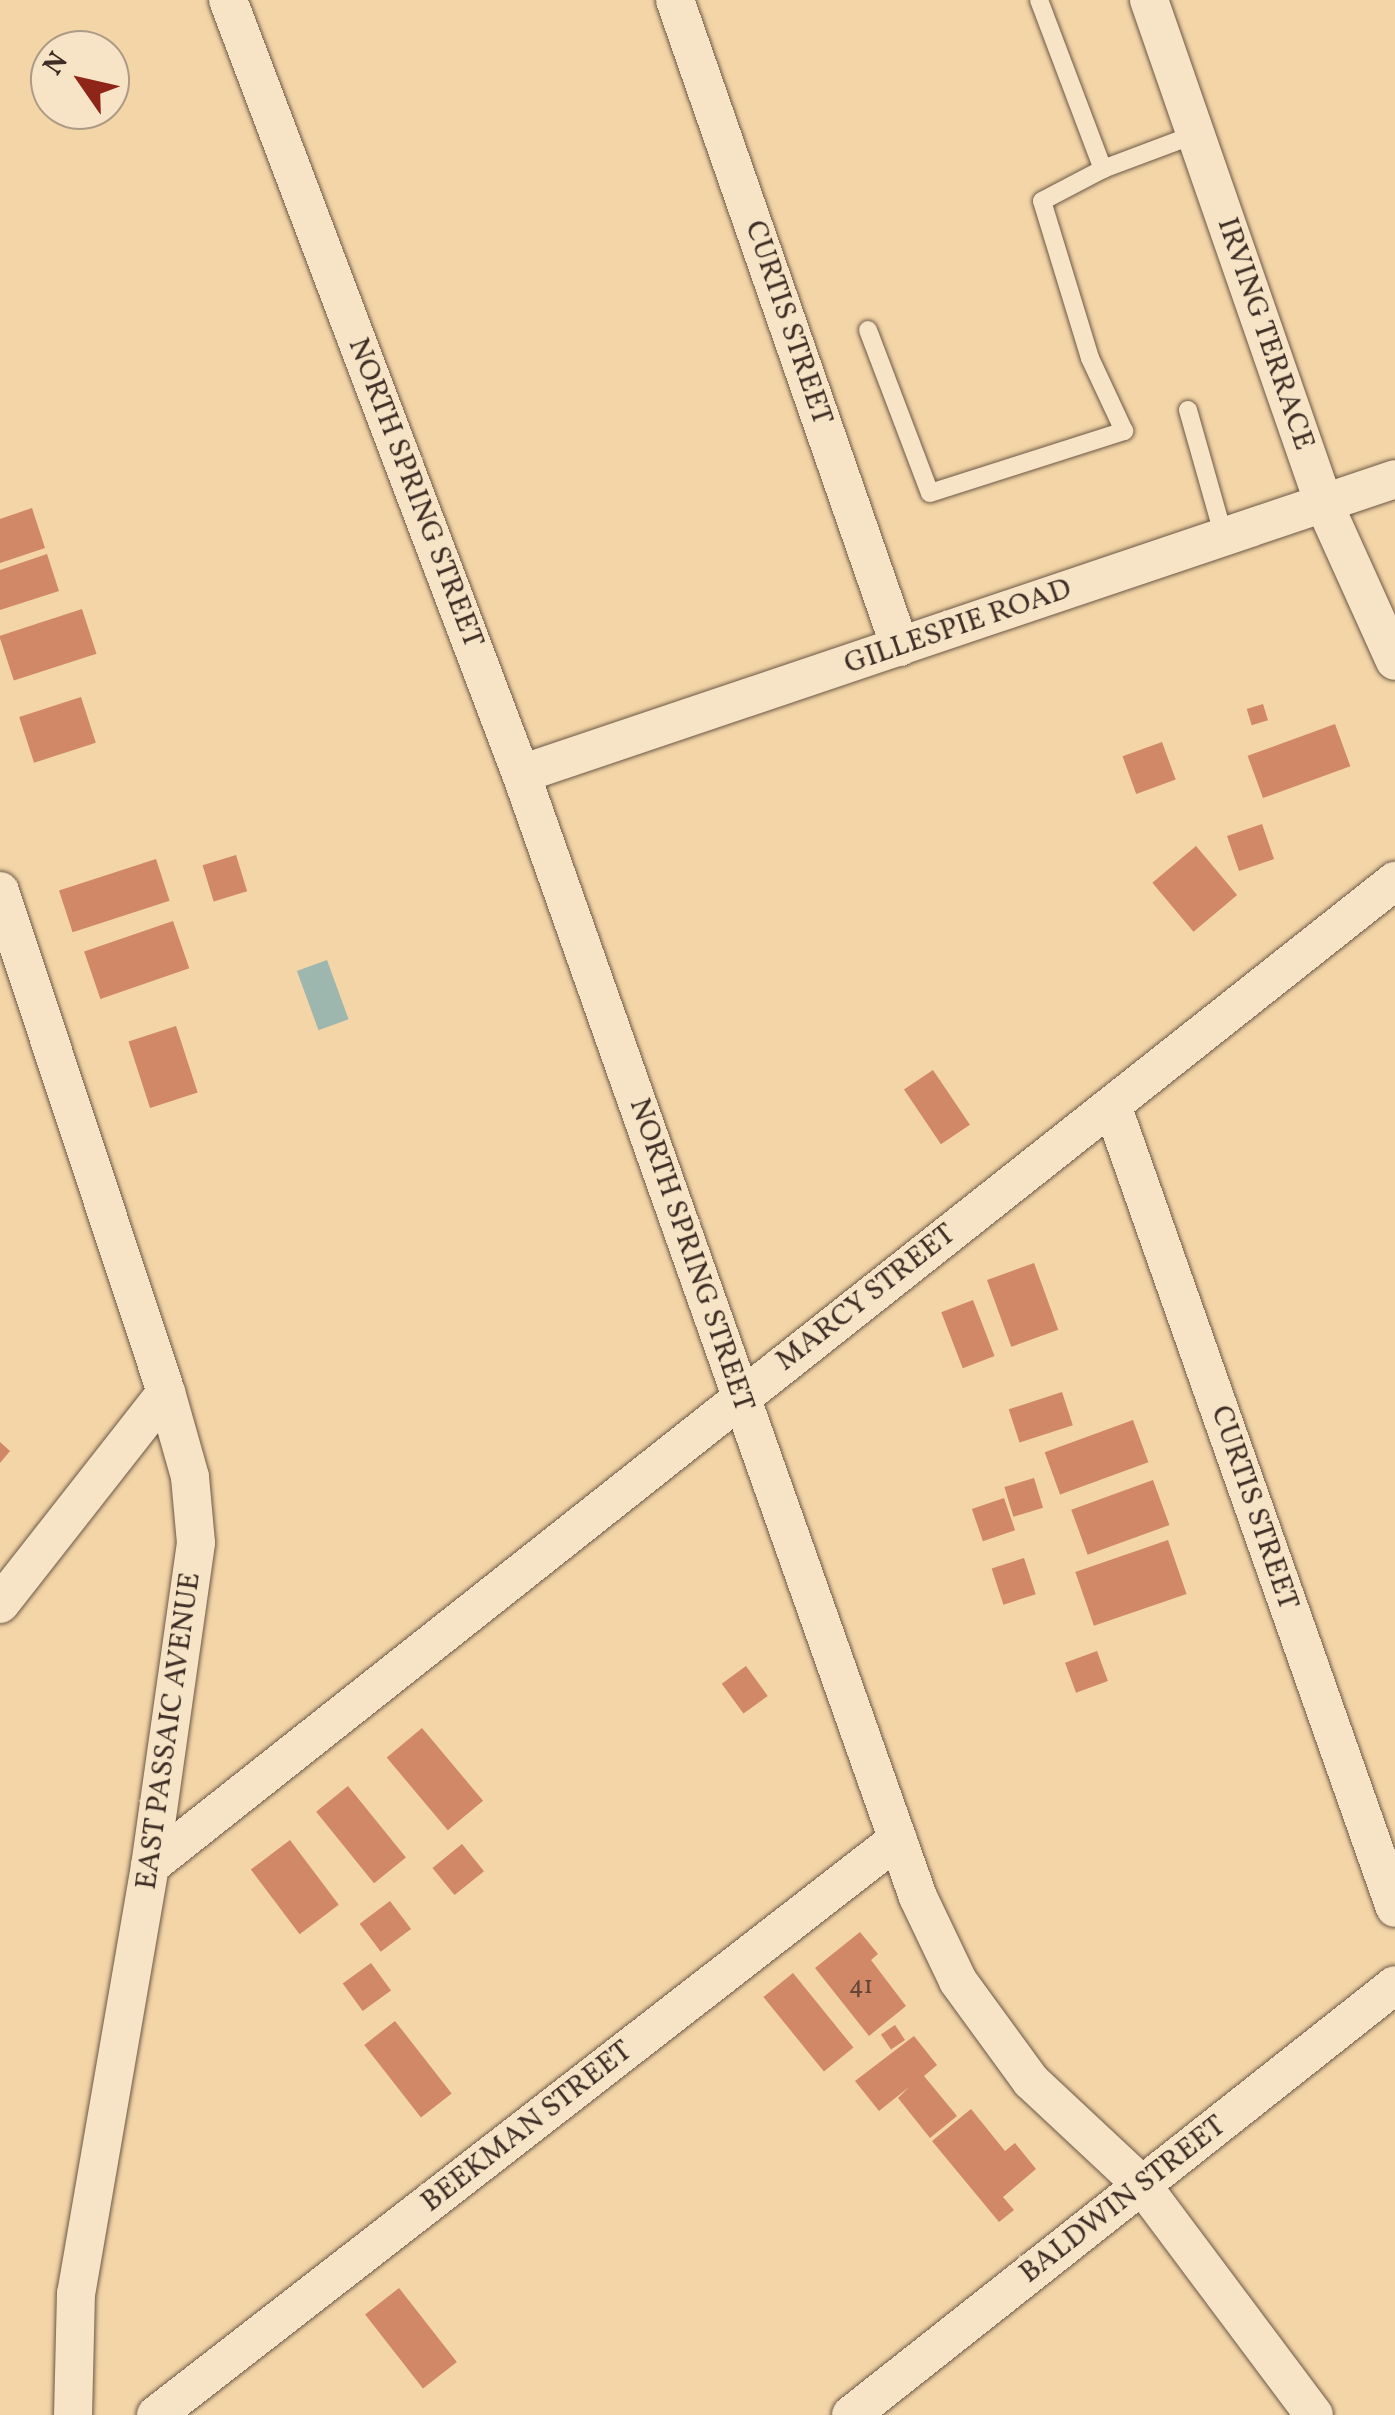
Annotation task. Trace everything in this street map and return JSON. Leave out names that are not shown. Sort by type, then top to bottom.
[{"type":"street","name":"NORTH SPRING STREET","points":[[228,0],[521,774],[898,1839],[958,1981],[1031,2081],[1142,2185],[1314,2415]]},
{"type":"street","name":"CURTIS STREET","points":[[675,0],[900,647]]},
{"type":"street","name":"IRVING TERRACE","points":[[1150,0],[1324,504],[1395,661]]},
{"type":"street","name":"GILLESPIE ROAD","points":[[521,774],[1395,478]]},
{"type":"street","name":"MARCY STREET","points":[[150,1866],[740,1394],[1113,1108],[1395,881]]},
{"type":"street","name":"EAST PASSAIC AVENUE","points":[[0,891],[166,1392],[190,1476],[196,1543],[150,1866],[76,2294],[73,2415]]},
{"type":"street","name":"CURTIS STREET","points":[[1113,1108],[1395,1908]]},
{"type":"street","points":[[0,1604],[166,1392]]},
{"type":"street","name":"BEEKMAN STREET","points":[[156,2415],[898,1839]]},
{"type":"street","name":"BALDWIN STREET","points":[[851,2415],[1395,1985]]},
{"type":"lane","points":[[1038,0],[1103,169]]},
{"type":"lane","points":[[868,330],[930,492],[1124,431],[1090,358],[1042,200],[1103,169],[1196,134]]},
{"type":"lane","points":[[1188,410],[1224,537]]},
{"type":"water","points":[[327,960],[349,1019],[318,1030],[297,971]]},
{"type":"building","points":[[32,508],[45,548],[0,563],[0,519]]},
{"type":"building","points":[[47,554],[59,591],[0,610],[0,570]]},
{"type":"building","points":[[82,609],[97,654],[14,681],[0,636]]},
{"type":"building","points":[[81,697],[96,743],[34,763],[19,717]]},
{"type":"building","points":[[1263,704],[1268,720],[1252,725],[1247,709]]},
{"type":"building","points":[[1335,724],[1350,766],[1263,798],[1248,756]]},
{"type":"building","points":[[1162,742],[1176,780],[1136,794],[1123,756]]},
{"type":"building","points":[[1262,824],[1274,859],[1239,871],[1227,836]]},
{"type":"building","points":[[1196,846],[1237,895],[1193,932],[1152,883]]},
{"type":"building","points":[[236,855],[247,891],[214,902],[203,865]]},
{"type":"building","points":[[156,859],[170,901],[73,932],[59,891]]},
{"type":"building","points":[[173,921],[189,968],[100,999],[84,952]]},
{"type":"building","points":[[176,1026],[198,1093],[150,1108],[128,1041]]},
{"type":"building","points":[[933,1070],[970,1125],[941,1144],[904,1090]]},
{"type":"building","points":[[1034,1263],[1058,1330],[1011,1347],[987,1280]]},
{"type":"building","points":[[973,1300],[995,1356],[963,1368],[941,1312]]},
{"type":"building","points":[[1062,1392],[1073,1425],[1020,1443],[1009,1409]]},
{"type":"building","points":[[1133,1420],[1148,1462],[1060,1494],[1045,1452]]},
{"type":"building","points":[[0,1442],[10,1451],[0,1463]]},
{"type":"building","points":[[1034,1478],[1043,1508],[1013,1517],[1004,1487]]},
{"type":"building","points":[[1153,1480],[1169,1525],[1088,1555],[1071,1510]]},
{"type":"building","points":[[1004,1498],[1015,1530],[983,1541],[972,1509]]},
{"type":"building","points":[[1168,1540],[1187,1594],[1094,1626],[1075,1572]]},
{"type":"building","points":[[1024,1558],[1036,1594],[1003,1605],[992,1569]]},
{"type":"building","points":[[1097,1651],[1108,1681],[1076,1693],[1065,1663]]},
{"type":"building","points":[[746,1666],[768,1696],[743,1714],[722,1684]]},
{"type":"building","points":[[422,1728],[483,1801],[448,1830],[387,1758]]},
{"type":"building","points":[[348,1786],[406,1857],[374,1883],[316,1812]]},
{"type":"building","points":[[290,1840],[339,1905],[300,1934],[251,1869]]},
{"type":"building","points":[[462,1844],[484,1871],[454,1895],[432,1868]]},
{"type":"building","points":[[390,1901],[411,1929],[381,1952],[360,1924]]},
{"type":"building","points":[[860,1932],[878,1954],[871,1960],[906,2006],[869,2036],[815,1968]]},
{"type":"building","points":[[371,1963],[391,1991],[363,2011],[343,1984]]},
{"type":"building","points":[[793,1973],[853,2048],[824,2072],[763,1997]]},
{"type":"building","points":[[395,2021],[452,2093],[421,2118],[364,2045]]},
{"type":"building","points":[[895,2025],[905,2040],[891,2049],[881,2035]]},
{"type":"building","points":[[914,2036],[937,2065],[924,2076],[957,2116],[930,2138],[898,2098],[909,2087],[879,2111],[855,2081]]},
{"type":"building","points":[[971,2109],[1005,2151],[1015,2143],[1036,2169],[1003,2197],[1014,2210],[999,2222],[932,2141]]},
{"type":"building","points":[[399,2288],[457,2362],[423,2389],[365,2314]]}]
